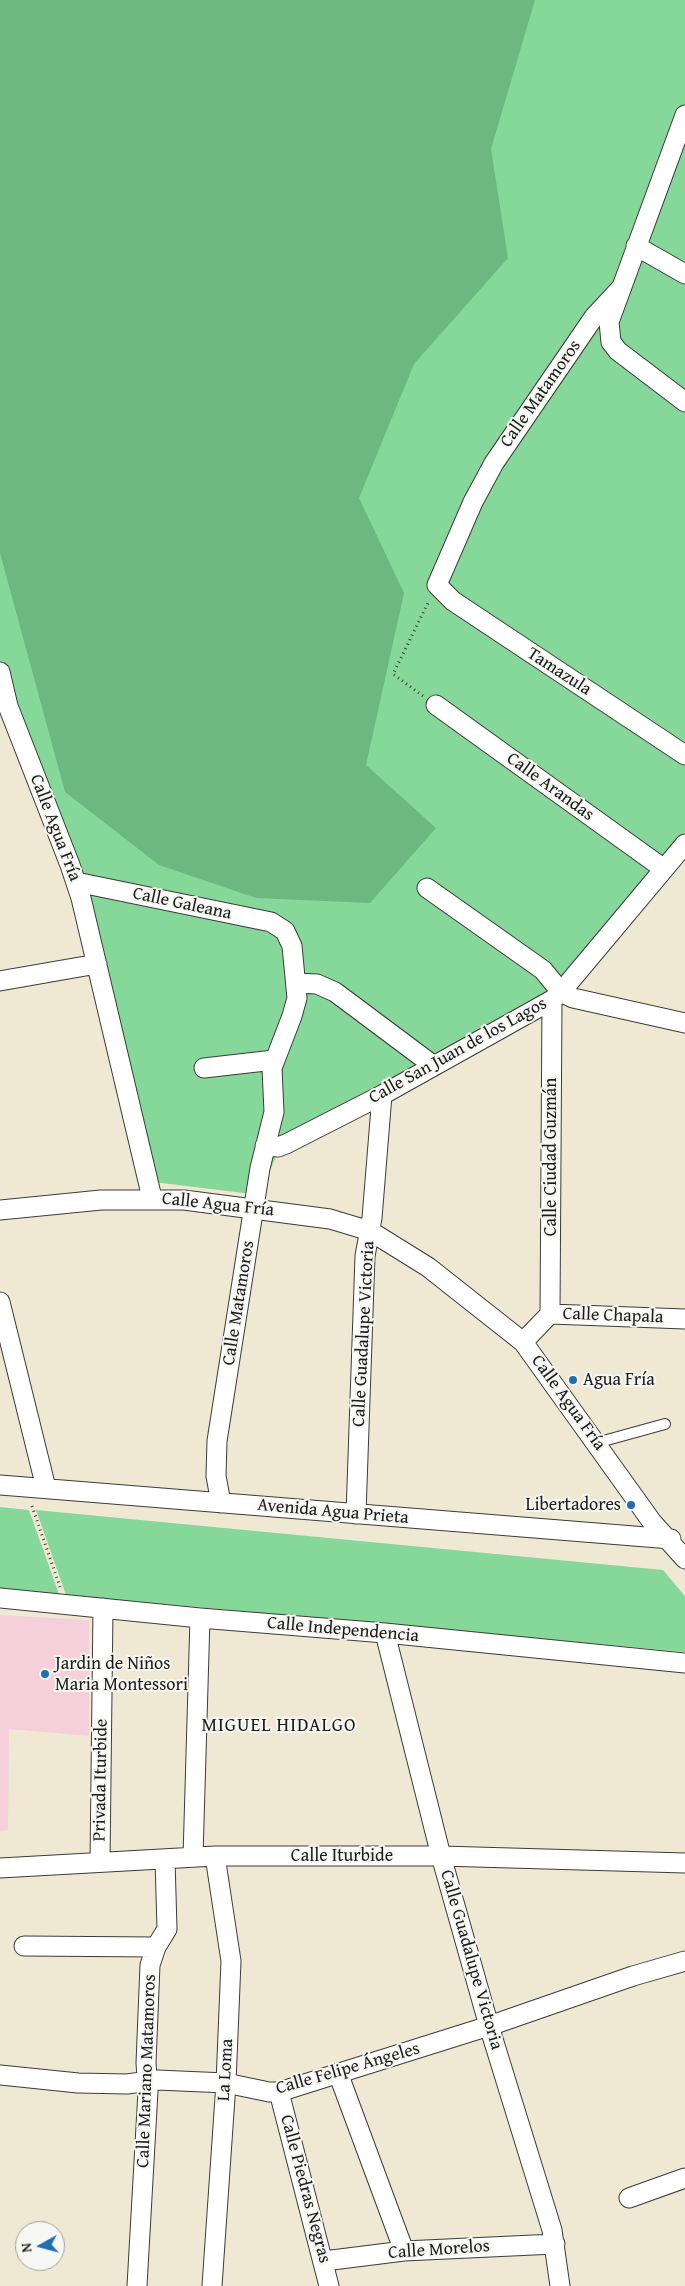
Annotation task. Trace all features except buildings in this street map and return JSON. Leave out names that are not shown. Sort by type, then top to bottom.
[{"type":"street","name":"Calle Matamoros","points":[[437,585],[473,502],[494,463],[594,317],[622,287],[685,117]]},
{"type":"street","points":[[636,246],[685,274]]},
{"type":"street","points":[[622,287],[609,322],[611,342],[618,351],[685,402]]},
{"type":"street","name":"Tamazula","points":[[437,585],[453,601],[685,755]]},
{"type":"street","name":"Calle Agua Fría","points":[[0,672],[2,692],[76,882],[152,1198],[254,1208],[330,1219],[370,1231],[428,1267],[523,1342],[666,1539]]},
{"type":"street","name":"Calle Arandas","points":[[436,705],[664,869]]},
{"type":"street","points":[[427,888],[543,970],[556,996],[685,844]]},
{"type":"street","name":"Calle Galeana","points":[[76,882],[271,922],[285,931]]},
{"type":"street","name":"Calle Matamoros","points":[[221,1503],[216,1468],[217,1441],[260,1168],[274,1102],[272,1077],[274,1060],[292,1016],[297,998],[292,946],[285,931]]},
{"type":"street","points":[[0,981],[97,964]]},
{"type":"street","points":[[296,982],[316,984],[335,992],[434,1066]]},
{"type":"street","name":"Calle San Juan de los Lagos","points":[[265,1146],[278,1147],[286,1144],[382,1095],[556,996],[573,998],[685,1024]]},
{"type":"street","name":"Calle Ciudad Guzmán","points":[[550,1314],[556,996]]},
{"type":"street","points":[[204,1068],[274,1060]]},
{"type":"street","name":"Calle Guadalupe Victoria","points":[[356,1514],[365,1256],[370,1231],[382,1095]]},
{"type":"street","points":[[0,1210],[102,1200],[152,1198]]},
{"type":"street","points":[[0,1304],[46,1488]]},
{"type":"street","name":"Calle Chapala","points":[[523,1342],[550,1314],[685,1319]]},
{"type":"street","name":"Avenida Agua Prieta","points":[[0,1485],[666,1539],[685,1552]]},
{"type":"street","name":"Calle Independencia","points":[[0,1598],[200,1618],[385,1632],[685,1663]]},
{"type":"street","name":"Privada Iturbide","points":[[100,1862],[103,1608]]},
{"type":"street","points":[[193,1857],[200,1618]]},
{"type":"street","name":"Calle Guadalupe Victoria","points":[[385,1632],[441,1856],[489,2026],[555,2244],[560,2286]]},
{"type":"street","name":"Calle Iturbide","points":[[0,1868],[215,1856],[441,1856],[685,1863]]},
{"type":"street","name":"La Loma","points":[[212,2286],[226,2084],[230,1949],[215,1856]]},
{"type":"street","name":"Calle Mariano Matamoros","points":[[137,2286],[147,2081],[150,1965],[156,1947],[167,1929],[165,1860]]},
{"type":"street","points":[[24,1946],[156,1947]]},
{"type":"street","name":"Calle Felipe Ángeles","points":[[0,2075],[78,2083],[128,2084],[147,2081],[226,2084],[279,2092],[489,2026],[633,1976],[685,1961]]},
{"type":"street","points":[[338,2073],[404,2251]]},
{"type":"street","name":"Calle Piedras Negras","points":[[279,2092],[329,2286]]},
{"type":"street","points":[[629,2198],[685,2178]]},
{"type":"street","name":"Calle Morelos","points":[[324,2261],[404,2251],[555,2244]]},
{"type":"lane","points":[[596,1444],[666,1424]]},
{"type":"path","points":[[436,705],[393,674],[437,585]]},
{"type":"path","points":[[25,1487],[66,1604]]},
{"type":"shaded area","name":"Jardin de Niños Maria Montessori","points":[[0,1615],[89,1620],[89,1736],[9,1729],[8,1830],[0,1831]]},
{"type":"green space","points":[[0,0],[685,0],[685,832],[550,999],[277,1154],[260,1195],[153,1182],[69,871],[0,665]]},
{"type":"green space","points":[[0,0],[535,0],[491,149],[508,258],[414,364],[359,498],[404,593],[366,765],[436,828],[370,903],[256,898],[159,865],[65,792],[0,553]]},
{"type":"green space","points":[[0,1507],[29,1510],[59,1594],[0,1588]]},
{"type":"green space","points":[[36,1510],[663,1570],[685,1596],[685,1652],[66,1595]]},
{"type":"place","name":"Agua Fría","points":[[573,1380]]},
{"type":"place","name":"Libertadores","points":[[631,1505]]},
{"type":"place","name":"Jardin de Niños Maria Montessori","points":[[45,1674]]},
{"type":"district","name":"MIGUEL HIDALGO","points":[[279,1726]]}]
